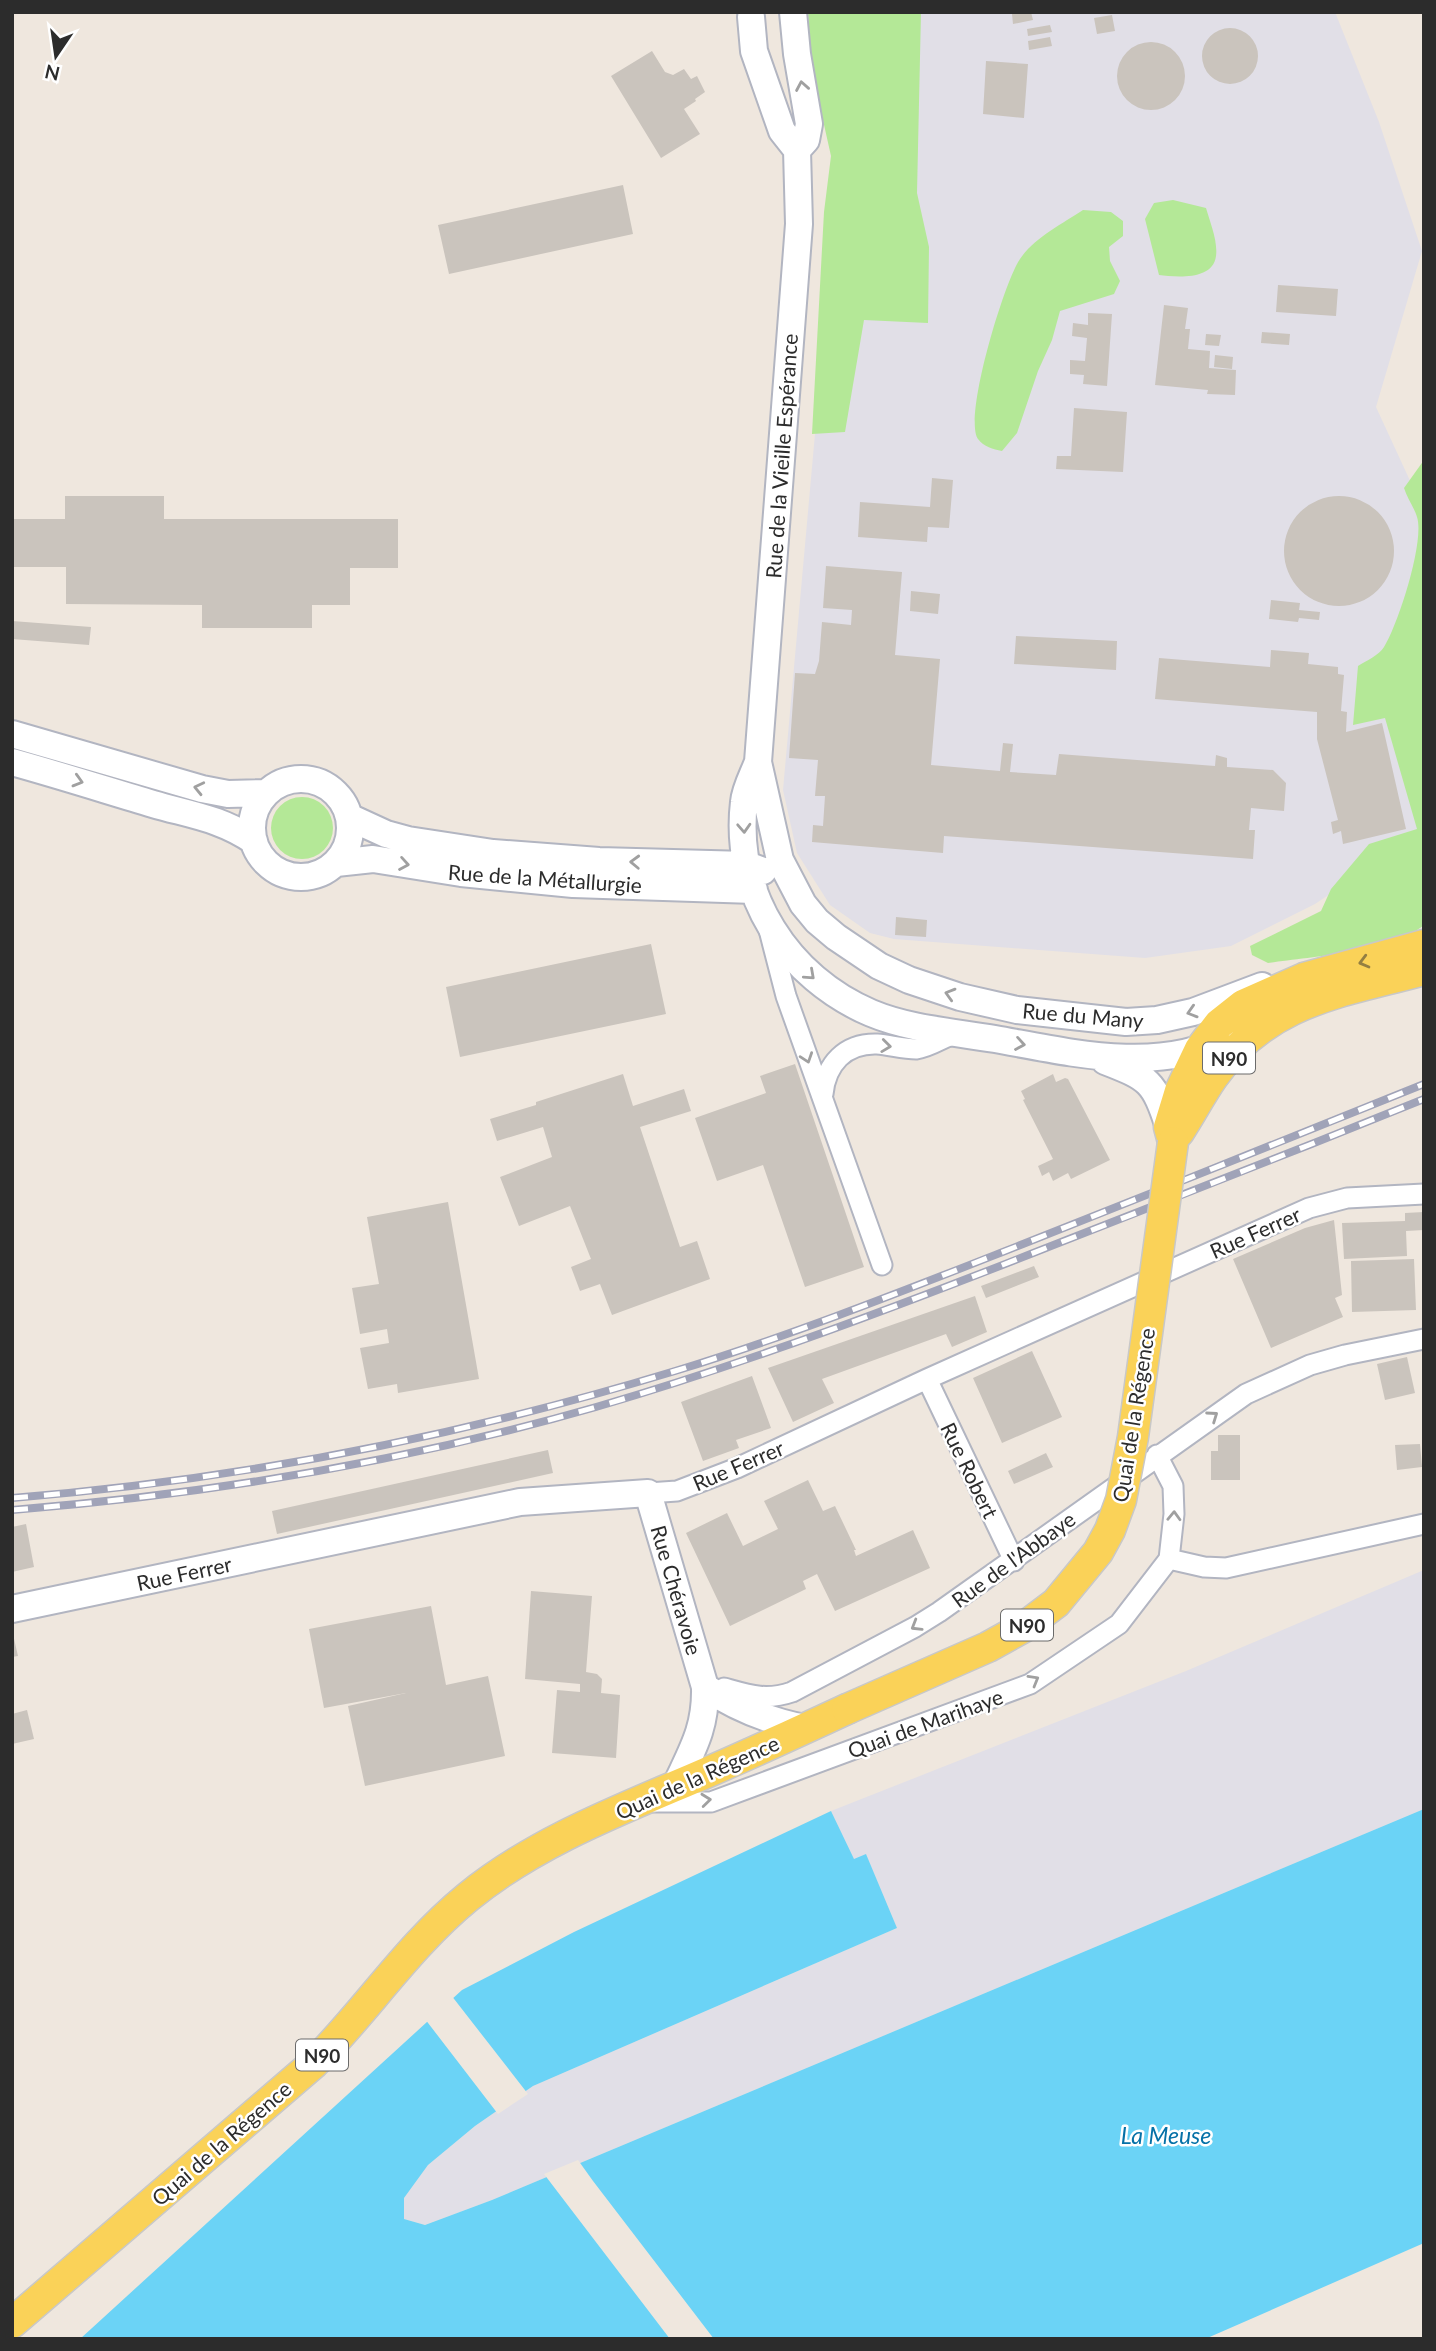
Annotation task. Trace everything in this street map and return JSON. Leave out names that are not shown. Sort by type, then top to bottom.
[{"type":"main road","name":"Rue du Many","points":[[1307,989],[1424,945]]},
{"type":"main road","name":"Rue du Many","points":[[1307,989],[1424,970]]},
{"type":"main road","name":"N90","points":[[1171,1134],[1180,1091],[1200,1049],[1219,1024],[1243,1005],[1307,989]]},
{"type":"main road","name":"N90","points":[[1171,1134],[1240,1045],[1307,989]]},
{"type":"main road","name":"Quai de la Régence","points":[[12,2323],[313,2064],[352,2023],[414,1947],[468,1897],[505,1869],[548,1844],[638,1802],[988,1647],[1024,1627],[1056,1603],[1098,1552],[1121,1500],[1133,1437],[1171,1134]]},
{"type":"street","points":[[782,12],[769,20],[748,15],[754,51],[782,131],[797,150]]},
{"type":"street","name":"Rue de la Vieille Espérance","points":[[793,12],[809,124],[806,140],[797,150],[799,224],[758,762],[744,800],[750,877],[768,922],[784,989],[814,1078],[823,1094],[882,1265]]},
{"type":"street","points":[[12,734],[202,789],[228,794],[267,793]]},
{"type":"street","name":"Rue de la Métallurgie","points":[[12,762],[214,819],[239,830],[254,841],[269,865],[296,877],[324,872],[336,863],[373,859],[461,873],[573,884],[750,877]]},
{"type":"street","name":"Rue de la Vieille Espérance","points":[[758,762],[780,860],[803,904]]},
{"type":"street","points":[[254,841],[254,815],[267,793],[278,784],[293,779],[322,783],[334,791],[344,803],[349,817],[349,841],[336,863]]},
{"type":"street","name":"Rue de la Métallurgie","points":[[349,817],[386,834],[408,840],[493,853],[750,877]]},
{"type":"street","points":[[750,877],[763,870],[782,895],[803,904]]},
{"type":"street","name":"Rue du Many","points":[[803,904],[817,921],[836,937],[889,971],[932,989],[1017,1010],[1104,1020],[1157,1020],[1192,1012],[1256,987],[1307,989]]},
{"type":"street","name":"Rue du Many","points":[[768,922],[778,940],[803,968],[847,1002],[894,1021],[1093,1057]]},
{"type":"street","points":[[823,1094],[828,1071],[846,1051],[877,1044],[922,1048],[959,1033]]},
{"type":"street","points":[[1093,1057],[1164,1055],[1200,1049]]},
{"type":"street","points":[[1093,1057],[1136,1074],[1154,1088],[1160,1098],[1171,1134]]},
{"type":"street","name":"Rue Ferrer","points":[[12,1609],[520,1502],[677,1491],[713,1478],[1309,1208],[1347,1198],[1424,1194]]},
{"type":"street","name":"Rue de l'Abbaye","points":[[705,1687],[724,1688],[765,1698],[792,1692],[915,1627],[1014,1561],[1157,1455],[1246,1394],[1293,1371],[1345,1355],[1424,1339]]},
{"type":"street","name":"Rue Robert","points":[[927,1379],[1014,1561]]},
{"type":"street","points":[[1157,1455],[1173,1486],[1174,1514],[1169,1559],[1203,1567],[1226,1568],[1424,1524]]},
{"type":"street","name":"Rue Chéravoie","points":[[648,1493],[705,1687],[705,1715],[702,1726],[675,1787]]},
{"type":"street","name":"Quai de Marihaye","points":[[638,1802],[711,1802],[1030,1684],[1119,1624],[1169,1559]]},
{"type":"street","points":[[705,1687],[748,1712],[805,1728]]},
{"type":"shaded area","points":[[844,12],[1335,12],[1379,122],[1422,251],[1376,407],[1424,511],[1422,833],[1315,904],[1231,946],[1145,958],[894,939],[870,933],[830,905],[797,853],[783,790],[822,356]]},
{"type":"shaded area","points":[[1424,1570],[1424,1809],[492,2200],[425,2225],[404,2219],[404,2198],[428,2165],[475,2126],[533,2086],[897,1928],[866,1855],[854,1860],[831,1811],[1186,1671]]},
{"type":"green space","points":[[808,12],[921,12],[917,193],[929,247],[928,323],[864,320],[845,432],[812,434],[824,212],[831,156],[812,71]]},
{"type":"green space","points":[[1173,200],[1206,208],[1215,238],[1216,256],[1208,270],[1201,274],[1159,275],[1145,219],[1154,203]]},
{"type":"green space","points":[[1083,210],[1111,212],[1123,221],[1123,236],[1109,247],[1110,261],[1120,281],[1114,294],[1060,311],[1017,433],[1002,451],[989,447],[978,439],[975,426],[976,405],[987,350],[1013,272],[1033,244]]},
{"type":"green space","points":[[1424,460],[1424,925],[1410,934],[1372,947],[1268,963],[1252,955],[1250,946],[1321,911],[1331,889],[1369,844],[1417,829],[1385,718],[1353,725],[1358,666],[1384,647],[1409,583],[1418,529],[1416,514],[1404,488]]},
{"type":"green space","points":[[302,797],[314,799],[324,806],[331,816],[331,840],[324,850],[314,857],[302,859],[290,857],[280,850],[273,840],[271,828],[273,816],[280,806],[290,799]]},
{"type":"water","name":"La Meuse","points":[[1424,1809],[1424,2243],[1205,2339],[80,2339],[462,1990],[574,1932],[831,1811],[854,1859],[866,1854],[897,1928],[533,2086],[475,2126],[428,2165],[404,2198],[404,2219],[425,2225],[492,2200]]},
{"type":"pier","points":[[451,1995],[528,2094],[498,2114],[425,2019]]},
{"type":"pier","points":[[578,2160],[714,2339],[670,2339],[544,2174]]},
{"type":"building","points":[[1031,12],[1033,20],[1013,24],[1012,14]]},
{"type":"building","points":[[1112,15],[1115,31],[1097,34],[1094,18]]},
{"type":"building","points":[[1050,25],[1052,32],[1028,36],[1027,29]]},
{"type":"building","points":[[1230,28],[1241,30],[1250,36],[1256,45],[1256,67],[1250,76],[1241,82],[1230,84],[1219,82],[1210,76],[1204,67],[1202,56],[1204,45],[1210,36],[1219,30]]},
{"type":"building","points":[[1050,37],[1052,46],[1029,50],[1028,41]]},
{"type":"building","points":[[1151,42],[1164,45],[1175,52],[1182,63],[1185,76],[1182,89],[1175,100],[1164,107],[1151,110],[1138,107],[1127,100],[1120,89],[1117,76],[1120,63],[1127,52],[1138,45]]},
{"type":"building","points":[[652,51],[665,72],[673,75],[684,69],[691,79],[697,76],[705,92],[684,109],[700,134],[661,158],[611,76]]},
{"type":"building","points":[[986,61],[1028,64],[1024,118],[983,114]]},
{"type":"building","points":[[623,185],[633,234],[449,274],[438,225]]},
{"type":"building","points":[[1278,285],[1338,289],[1336,316],[1276,312]]},
{"type":"building","points":[[1164,305],[1188,308],[1185,329],[1190,329],[1188,349],[1210,351],[1209,368],[1236,370],[1235,395],[1207,394],[1208,390],[1155,385]]},
{"type":"building","points":[[1088,313],[1112,314],[1107,386],[1083,384],[1084,375],[1070,374],[1070,360],[1085,361],[1087,338],[1072,336],[1073,323],[1088,325]]},
{"type":"building","points":[[1262,332],[1290,334],[1289,345],[1261,343]]},
{"type":"building","points":[[1206,334],[1221,335],[1219,346],[1205,345]]},
{"type":"building","points":[[1215,355],[1233,357],[1232,369],[1214,367]]},
{"type":"building","points":[[1074,408],[1127,412],[1123,472],[1056,469],[1057,456],[1071,456]]},
{"type":"building","points":[[932,478],[953,480],[949,528],[928,527],[927,542],[858,537],[860,502],[930,507]]},
{"type":"building","points":[[65,496],[164,496],[164,519],[398,519],[398,568],[350,568],[350,605],[312,605],[312,628],[202,628],[202,605],[66,604],[66,567],[12,567],[12,519],[65,519]]},
{"type":"building","points":[[1339,496],[1360,501],[1378,512],[1389,530],[1394,551],[1389,572],[1378,590],[1360,601],[1339,606],[1318,601],[1300,590],[1289,572],[1284,551],[1289,530],[1300,512],[1318,501]]},
{"type":"building","points":[[826,566],[902,572],[895,655],[940,659],[931,765],[1000,771],[1003,743],[1013,744],[1010,772],[1056,775],[1059,754],[1215,766],[1216,755],[1227,758],[1227,767],[1273,770],[1286,783],[1284,811],[1251,808],[1249,830],[1255,830],[1253,859],[944,836],[943,853],[812,842],[813,825],[823,826],[825,796],[815,796],[818,760],[789,758],[795,673],[815,674],[819,661],[822,622],[851,625],[852,610],[823,608]]},
{"type":"building","points":[[911,591],[940,594],[938,614],[910,611]]},
{"type":"building","points":[[1271,600],[1300,603],[1299,610],[1320,612],[1319,620],[1299,618],[1298,622],[1269,619]]},
{"type":"building","points":[[12,621],[91,627],[89,645],[12,639]]},
{"type":"building","points":[[1016,636],[1117,641],[1116,670],[1014,664]]},
{"type":"building","points":[[1271,650],[1309,653],[1308,664],[1338,667],[1338,674],[1344,675],[1341,711],[1347,712],[1346,732],[1382,723],[1406,829],[1343,844],[1341,831],[1333,834],[1331,822],[1338,820],[1317,739],[1317,712],[1155,699],[1159,658],[1270,667]]},
{"type":"building","points":[[896,917],[927,920],[926,937],[895,935]]},
{"type":"building","points":[[651,944],[666,1014],[460,1057],[446,987]]},
{"type":"building","points":[[795,1064],[864,1267],[805,1287],[763,1165],[717,1181],[695,1118],[766,1093],[760,1076]]},
{"type":"building","points":[[623,1074],[633,1106],[684,1089],[691,1111],[640,1127],[680,1247],[697,1241],[710,1279],[612,1315],[600,1284],[580,1291],[571,1267],[591,1259],[570,1206],[519,1226],[500,1177],[552,1157],[543,1127],[497,1141],[490,1119]]},
{"type":"building","points":[[1053,1074],[1056,1082],[1068,1079],[1110,1160],[1071,1179],[1068,1173],[1053,1181],[1049,1172],[1042,1176],[1038,1166],[1053,1159],[1021,1091]]},
{"type":"building","points":[[448,1202],[479,1379],[398,1393],[397,1384],[368,1389],[360,1348],[389,1343],[387,1329],[360,1334],[352,1288],[379,1284],[367,1217]]},
{"type":"building","points":[[1424,1212],[1424,1230],[1406,1231],[1407,1256],[1344,1259],[1342,1223],[1405,1221],[1405,1213]]},
{"type":"building","points":[[1334,1220],[1342,1295],[1335,1298],[1343,1317],[1271,1348],[1233,1259],[1305,1228]]},
{"type":"building","points":[[1414,1259],[1416,1310],[1352,1312],[1351,1261]]},
{"type":"building","points":[[1034,1266],[1039,1277],[986,1298],[981,1286]]},
{"type":"building","points":[[975,1296],[987,1332],[952,1347],[946,1334],[822,1379],[834,1403],[793,1422],[768,1368]]},
{"type":"building","points":[[1032,1351],[1062,1417],[1002,1443],[973,1378]]},
{"type":"building","points":[[1407,1357],[1415,1393],[1385,1400],[1377,1364]]},
{"type":"building","points":[[752,1376],[771,1428],[736,1440],[739,1448],[703,1461],[681,1402]]},
{"type":"building","points":[[1218,1435],[1240,1435],[1240,1480],[1211,1480],[1211,1451],[1218,1451]]},
{"type":"building","points":[[1420,1444],[1422,1467],[1397,1470],[1395,1445]]},
{"type":"building","points":[[548,1450],[553,1473],[277,1534],[272,1511]]},
{"type":"building","points":[[1046,1453],[1053,1467],[1014,1484],[1008,1471]]},
{"type":"building","points":[[808,1480],[823,1511],[835,1506],[856,1550],[856,1556],[913,1530],[930,1568],[835,1611],[817,1574],[803,1581],[806,1589],[730,1626],[686,1533],[727,1513],[743,1546],[778,1529],[764,1501]]},
{"type":"building","points":[[26,1524],[34,1567],[12,1572],[12,1527]]},
{"type":"building","points":[[531,1591],[592,1596],[586,1672],[597,1674],[602,1679],[601,1693],[620,1695],[616,1758],[552,1753],[557,1690],[580,1692],[580,1684],[525,1679]]},
{"type":"building","points":[[431,1606],[446,1685],[488,1676],[505,1756],[365,1786],[348,1706],[406,1693],[324,1708],[309,1629]]},
{"type":"building","points":[[12,1630],[18,1656],[12,1657]]},
{"type":"building","points":[[27,1710],[34,1739],[12,1744],[12,1714]]},
{"type":"railway","points":[[12,1498],[180,1480],[347,1452],[512,1416],[675,1371],[807,1327],[1424,1084]]},
{"type":"railway","points":[[12,1510],[160,1495],[307,1473],[452,1444],[596,1407],[769,1352],[882,1311],[1424,1099]]}]
